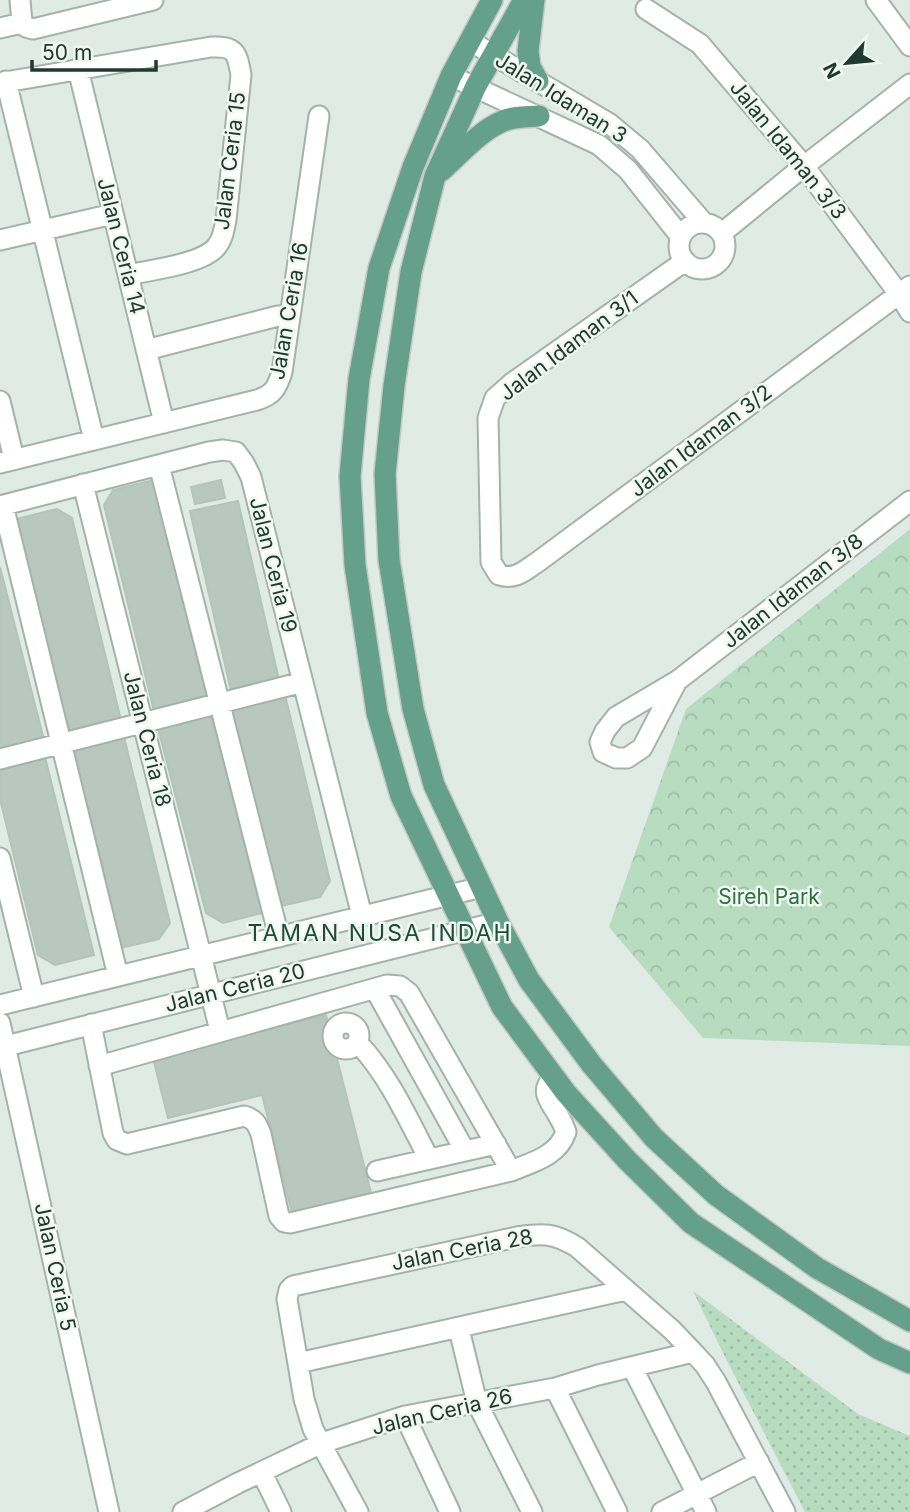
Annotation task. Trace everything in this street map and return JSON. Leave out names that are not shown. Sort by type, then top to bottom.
[{"type":"main road","points":[[492,0],[451,76],[413,167],[379,268],[359,379],[351,476],[355,565],[377,713],[401,796],[502,1007],[566,1093],[627,1160],[691,1223],[879,1349],[910,1363]]},
{"type":"main road","points":[[524,0],[477,86],[435,176],[411,272],[394,386],[385,474],[389,559],[413,709],[433,785],[498,922],[529,980],[592,1065],[654,1138],[716,1195],[817,1268],[910,1321]]},
{"type":"main road","points":[[534,0],[528,51],[530,67],[538,81]]},
{"type":"main road","points":[[435,176],[481,135],[502,121],[539,116]]},
{"type":"street","points":[[20,0],[23,23],[33,29],[99,6],[153,0]]},
{"type":"street","points":[[876,0],[910,46]]},
{"type":"street","name":"Jalan Idaman 3/3","points":[[646,9],[701,44],[905,290],[910,312]]},
{"type":"street","points":[[0,28],[23,23]]},
{"type":"street","name":"Jalan Idaman 3","points":[[470,41],[610,124],[640,149],[703,222]]},
{"type":"street","name":"Jalan Ceria 15","points":[[3,82],[219,47],[234,51],[241,75],[226,220],[219,245],[210,254],[199,259],[128,275]]},
{"type":"street","name":"Jalan Ceria 14","points":[[78,69],[164,423]]},
{"type":"street","name":"Jalan Idaman 3","points":[[451,76],[599,145],[628,170],[681,237]]},
{"type":"street","points":[[3,82],[43,230],[94,440]]},
{"type":"street","points":[[722,233],[910,84]]},
{"type":"street","name":"Jalan Ceria 16","points":[[7,461],[257,400],[274,391],[282,372],[319,117]]},
{"type":"street","points":[[0,240],[113,214]]},
{"type":"street","points":[[703,222],[722,233],[725,248],[723,255],[713,266],[698,269],[685,261],[679,250],[681,237],[690,226],[703,222]]},
{"type":"street","name":"Jalan Idaman 3/1","points":[[499,575],[491,562],[488,418],[495,398],[523,375],[685,261]]},
{"type":"street","name":"Jalan Idaman 3/2","points":[[499,575],[509,578],[539,561],[905,290]]},
{"type":"street","points":[[146,350],[278,316],[290,316]]},
{"type":"street","points":[[0,401],[7,461]]},
{"type":"street","name":"Jalan Ceria 19","points":[[2,505],[209,452],[236,452],[251,477],[362,916]]},
{"type":"street","points":[[159,465],[279,937]]},
{"type":"street","name":"Jalan Ceria 18","points":[[83,484],[220,1031]]},
{"type":"street","name":"Jalan Idaman 3/8","points":[[677,681],[910,501]]},
{"type":"street","points":[[2,505],[118,976]]},
{"type":"street","points":[[0,759],[303,682]]},
{"type":"street","points":[[0,858],[34,997]]},
{"type":"street","name":"Jalan Ceria 20","points":[[0,1005],[482,887]]},
{"type":"street","name":"Jalan Ceria 20","points":[[6,1046],[498,922]]},
{"type":"street","points":[[99,1066],[387,985],[400,986],[409,993],[511,1171]]},
{"type":"street","points":[[375,989],[465,1151]]},
{"type":"street","points":[[339,998],[349,1023],[359,1031],[358,1043],[372,1057],[429,1159]]},
{"type":"street","name":"Jalan Ceria 5","points":[[0,1023],[109,1512]]},
{"type":"street","points":[[91,1024],[113,1133],[117,1140],[127,1144],[244,1116],[253,1119],[261,1134],[279,1216],[284,1222],[290,1223],[511,1171],[545,1158],[563,1141],[566,1132],[548,1100],[546,1091],[548,1083],[554,1077]]},
{"type":"street","points":[[377,1171],[496,1144]]},
{"type":"street","name":"Jalan Ceria 28","points":[[358,1512],[313,1429],[304,1399],[287,1299],[289,1290],[297,1284],[517,1237],[548,1234],[561,1237],[577,1247],[672,1330],[705,1365],[785,1512]]},
{"type":"street","points":[[298,1363],[626,1290]]},
{"type":"street","points":[[460,1329],[477,1403],[533,1512]]},
{"type":"street","points":[[692,1352],[632,1367],[701,1503]]},
{"type":"street","name":"Jalan Ceria 26","points":[[188,1511],[238,1483],[322,1443],[405,1416],[555,1388],[632,1367]]},
{"type":"street","points":[[555,1388],[617,1512]]},
{"type":"street","points":[[405,1416],[450,1512]]},
{"type":"street","points":[[662,1512],[701,1503],[759,1462]]},
{"type":"street","points":[[261,1472],[281,1512]]},
{"type":"green space","name":"Sireh Park","points":[[910,529],[910,1046],[703,1038],[609,927],[686,709]]},
{"type":"green space","points":[[693,1291],[858,1414],[910,1436],[910,1512],[805,1512]]},
{"type":"building","points":[[154,480],[207,698],[154,711],[104,505],[113,490]]},
{"type":"building","points":[[221,480],[225,498],[195,504],[191,487]]},
{"type":"building","points":[[238,501],[279,680],[231,691],[190,511]]},
{"type":"building","points":[[57,509],[72,518],[122,724],[69,737],[16,519]]},
{"type":"building","points":[[0,567],[44,740],[0,751]]},
{"type":"building","points":[[285,695],[330,881],[320,897],[281,906],[232,708]]},
{"type":"building","points":[[211,714],[262,913],[223,923],[206,913],[158,728]]},
{"type":"building","points":[[124,737],[170,923],[159,939],[120,948],[72,750]]},
{"type":"building","points":[[45,757],[94,955],[55,965],[38,955],[0,799],[0,768]]},
{"type":"building","points":[[326,1015],[371,1193],[292,1213],[262,1095],[168,1118],[153,1058]]},
{"type":"district","name":"TAMAN NUSA INDAH","points":[[380,933]]}]
